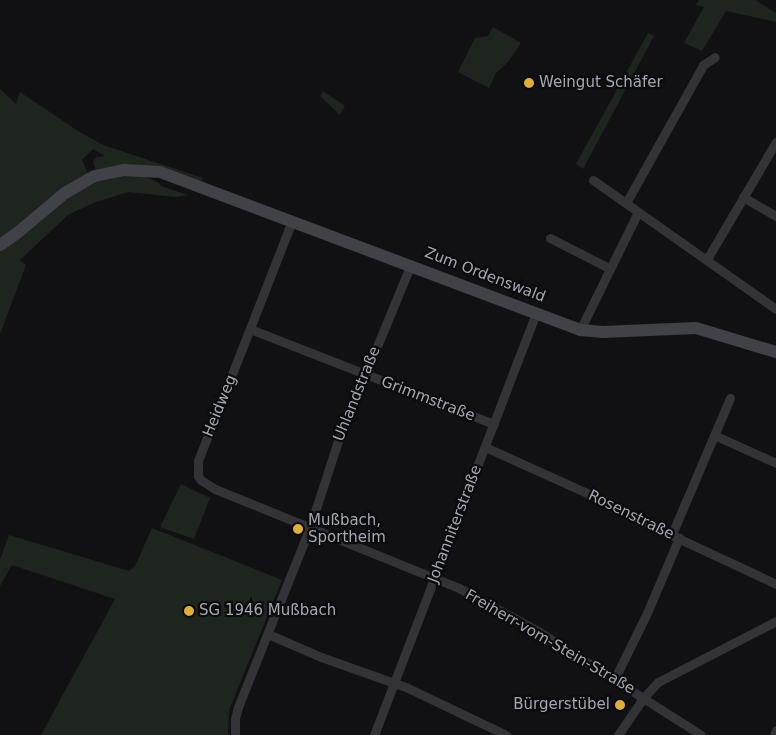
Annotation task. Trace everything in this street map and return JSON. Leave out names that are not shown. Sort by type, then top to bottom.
[{"type":"street","points":[[626,203],[703,66],[715,57]]},
{"type":"street","points":[[706,258],[776,142]]},
{"type":"street","name":"Zum Ordenswald","points":[[0,245],[65,193],[84,181],[106,172],[141,172],[165,181],[190,184],[411,264],[580,330],[603,332],[696,328],[776,352]]},
{"type":"street","points":[[593,180],[776,308]]},
{"type":"street","points":[[743,197],[776,216]]},
{"type":"street","points":[[580,330],[638,212]]},
{"type":"street","name":"Heidweg","points":[[292,221],[198,461],[198,476],[207,485],[215,489],[310,527]]},
{"type":"street","points":[[550,238],[609,268]]},
{"type":"street","name":"Uhlandstraße","points":[[235,735],[235,719],[238,707],[310,527],[339,438],[411,264]]},
{"type":"street","name":"Johanniterstraße","points":[[374,735],[536,312]]},
{"type":"street","name":"Grimmstraße","points":[[250,329],[494,424]]},
{"type":"street","points":[[615,678],[650,606],[675,536],[730,398]]},
{"type":"street","points":[[714,435],[776,463]]},
{"type":"street","name":"Rosenstraße","points":[[485,447],[776,584]]},
{"type":"street","name":"Freiherr-vom-Stein-Straße","points":[[310,527],[435,577],[516,618],[615,678],[701,735]]},
{"type":"street","points":[[618,735],[644,697],[658,682],[672,673],[776,621]]},
{"type":"street","points":[[268,634],[321,657],[393,682],[506,735]]},
{"type":"street","points":[[774,735],[776,730]]},
{"type":"shaded area","points":[[699,0],[755,0],[776,13],[776,22],[726,11],[702,51],[684,43],[704,7],[696,5]]},
{"type":"shaded area","points":[[493,27],[521,43],[508,62],[496,73],[489,88],[458,72],[475,38],[488,36]]},
{"type":"shaded area","points":[[648,33],[654,36],[583,169],[576,164]]},
{"type":"shaded area","points":[[0,89],[16,104],[20,92],[78,131],[103,145],[203,178],[201,181],[96,171],[93,162],[95,158],[105,156],[93,149],[82,160],[88,174],[0,240]]},
{"type":"shaded area","points":[[323,91],[345,106],[340,115],[320,96]]},
{"type":"shaded area","points":[[116,175],[143,176],[158,182],[161,186],[188,195],[176,197],[128,192],[93,203],[68,215],[20,260],[26,265],[0,334],[0,250],[84,184]]},
{"type":"shaded area","points":[[181,484],[210,498],[194,539],[160,527]]},
{"type":"shaded area","points":[[152,528],[282,580],[229,710],[228,735],[41,735],[115,599],[12,565],[0,586],[0,560],[9,535],[129,571],[135,566]]},
{"type":"place","name":"Weingut Schäfer","points":[[529,83]]},
{"type":"place","name":"Mußbach, Sportheim","points":[[298,529]]},
{"type":"place","name":"SG 1946 Mußbach","points":[[189,611]]},
{"type":"place","name":"Bürgerstübel","points":[[620,705]]}]
